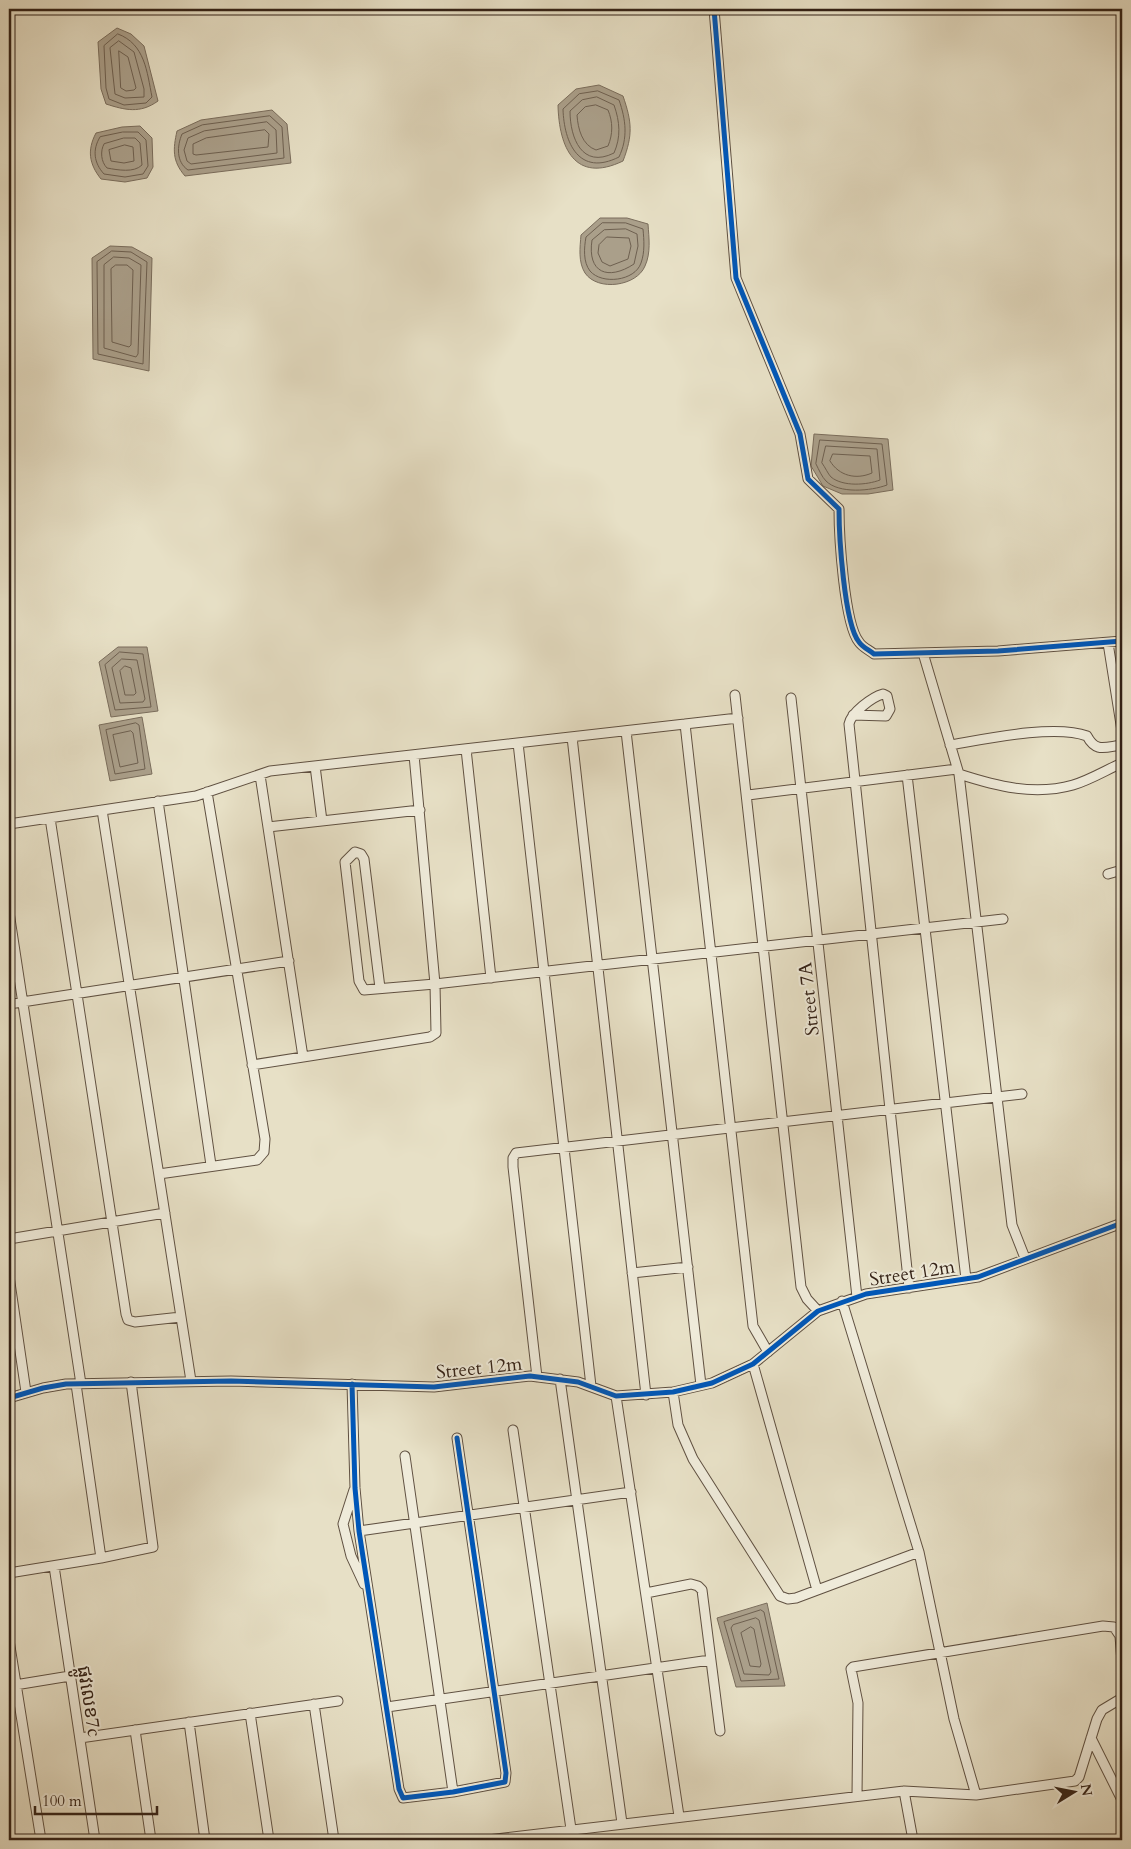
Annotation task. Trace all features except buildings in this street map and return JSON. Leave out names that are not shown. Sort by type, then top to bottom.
[{"type":"street","points":[[714,9],[736,278],[800,434],[808,479],[839,509],[839,537],[849,611],[858,642],[874,654],[923,653],[1122,641]]},
{"type":"street","points":[[1108,643],[1122,731]]},
{"type":"street","points":[[923,653],[958,771],[1012,1225],[1024,1258]]},
{"type":"street","points":[[735,695],[748,795],[802,1288],[807,1299],[818,1311]]},
{"type":"street","name":"Street 7A","points":[[792,698],[857,1296]]},
{"type":"street","points":[[853,716],[849,724],[909,1288]]},
{"type":"street","points":[[9,824],[207,792],[270,771],[738,718]]},
{"type":"street","points":[[685,724],[753,1326],[768,1352]]},
{"type":"street","points":[[626,731],[701,1385]]},
{"type":"street","points":[[950,745],[1008,735],[1066,732],[1086,736],[1093,746],[1098,748],[1122,745]]},
{"type":"street","points":[[572,737],[646,1395]]},
{"type":"street","points":[[518,743],[591,1386]]},
{"type":"street","points":[[466,749],[492,978]]},
{"type":"street","points":[[252,1065],[430,1037],[436,1033],[435,984],[414,755]]},
{"type":"street","points":[[748,795],[907,775],[958,771],[1006,787],[1036,791],[1073,784],[1122,763]]},
{"type":"street","points":[[315,766],[322,821]]},
{"type":"street","points":[[260,775],[303,1057]]},
{"type":"street","points":[[907,775],[966,1279]]},
{"type":"street","points":[[159,1174],[211,1165],[257,1160],[264,1152],[265,1139],[207,792]]},
{"type":"street","points":[[158,801],[211,1165]]},
{"type":"street","points":[[102,810],[191,1381]]},
{"type":"street","points":[[268,827],[420,810]]},
{"type":"street","points":[[50,818],[110,1222],[128,1320],[136,1322],[181,1317]]},
{"type":"street","points":[[380,988],[364,859],[361,854],[355,852],[350,854],[345,862],[355,963],[359,980],[364,990],[492,978],[1004,919]]},
{"type":"street","points":[[1108,874],[1122,870]]},
{"type":"street","points":[[9,912],[58,1231],[100,1558]]},
{"type":"street","points":[[9,1004],[289,961]]},
{"type":"street","points":[[537,1377],[513,1158],[516,1153],[564,1149],[1022,1094]]},
{"type":"street","points":[[9,1239],[165,1213]]},
{"type":"street","name":"Street 12m","points":[[9,1398],[43,1388],[78,1384],[191,1381],[434,1387],[516,1377],[560,1379],[591,1386],[616,1396],[673,1392],[701,1385],[753,1364],[818,1311],[857,1296],[978,1277],[1024,1258],[1122,1223]]},
{"type":"street","points":[[632,1274],[688,1267]]},
{"type":"street","points":[[9,1276],[26,1392]]},
{"type":"street","points":[[842,1302],[918,1552],[954,1719],[976,1794]]},
{"type":"street","points":[[753,1364],[817,1590]]},
{"type":"street","points":[[560,1379],[622,1823]]},
{"type":"street","points":[[9,1573],[153,1548],[130,1382]]},
{"type":"street","points":[[352,1384],[355,1488],[360,1530],[398,1789],[403,1798],[453,1792],[505,1782],[506,1773],[457,1438]]},
{"type":"street","points":[[673,1392],[678,1425],[693,1459],[780,1596],[788,1599],[817,1590],[918,1552]]},
{"type":"street","points":[[616,1396],[679,1816]]},
{"type":"street","points":[[513,1430],[571,1830]]},
{"type":"street","points":[[405,1456],[453,1792]]},
{"type":"street","points":[[355,1488],[343,1524],[351,1556],[369,1593]]},
{"type":"street","points":[[360,1530],[631,1492]]},
{"type":"street","name":"ផ្លូវលេខ7c","points":[[54,1566],[95,1840]]},
{"type":"street","points":[[646,1593],[691,1584],[698,1586],[702,1590],[720,1731]]},
{"type":"street","points":[[857,1796],[858,1703],[851,1669],[858,1666],[940,1652],[1103,1626],[1114,1628],[1120,1636],[1122,1662]]},
{"type":"street","points":[[9,1640],[12,1686],[41,1840]]},
{"type":"street","points":[[387,1708],[710,1660]]},
{"type":"street","points":[[12,1686],[70,1676]]},
{"type":"street","points":[[80,1738],[338,1701]]},
{"type":"street","points":[[488,1840],[904,1791],[976,1794],[1075,1782],[1079,1777],[1102,1710],[1121,1701]]},
{"type":"street","points":[[314,1704],[334,1840]]},
{"type":"street","points":[[250,1714],[269,1840]]},
{"type":"street","points":[[189,1722],[205,1840]]},
{"type":"street","points":[[135,1730],[151,1840]]},
{"type":"street","points":[[1091,1738],[1122,1800]]},
{"type":"street","points":[[904,1791],[913,1840]]},
{"type":"water","points":[[117,28],[131,34],[144,46],[158,101],[145,108],[132,110],[106,104],[101,89],[98,42]]},
{"type":"water","points":[[599,85],[623,96],[630,121],[630,136],[623,161],[606,167],[593,168],[582,165],[573,158],[566,148],[559,121],[558,105],[576,89]]},
{"type":"water","points":[[272,110],[287,124],[291,163],[185,176],[178,165],[175,155],[177,131],[201,120]]},
{"type":"water","points":[[140,126],[152,138],[153,167],[147,178],[125,182],[101,179],[94,168],[90,151],[96,133],[122,127]]},
{"type":"water","points":[[600,218],[627,218],[648,224],[649,245],[647,261],[641,273],[626,282],[617,284],[599,283],[591,279],[583,269],[580,259],[581,235]]},
{"type":"water","points":[[110,246],[132,247],[152,258],[149,371],[93,359],[92,258]]},
{"type":"water","points":[[814,434],[888,439],[893,490],[868,494],[842,494],[823,486],[811,466]]},
{"type":"water","points":[[118,647],[147,647],[158,711],[111,717],[99,662]]},
{"type":"water","points":[[142,717],[152,774],[110,781],[99,725]]},
{"type":"water","points":[[767,1603],[785,1686],[736,1687],[717,1618]]},
{"type":"cycle path","points":[[714,9],[736,278],[800,434],[808,479],[839,509],[841,557],[846,599],[854,632],[859,642],[874,654],[998,651],[1122,641]]},
{"type":"cycle path","points":[[9,1398],[43,1388],[66,1384],[231,1381],[434,1387],[530,1376],[578,1382],[616,1396],[673,1392],[712,1383],[753,1364],[818,1311],[866,1294],[978,1277],[1122,1223]]},
{"type":"cycle path","points":[[352,1384],[355,1488],[359,1531],[399,1789],[403,1798],[453,1792],[505,1782],[506,1773],[457,1438]]}]
